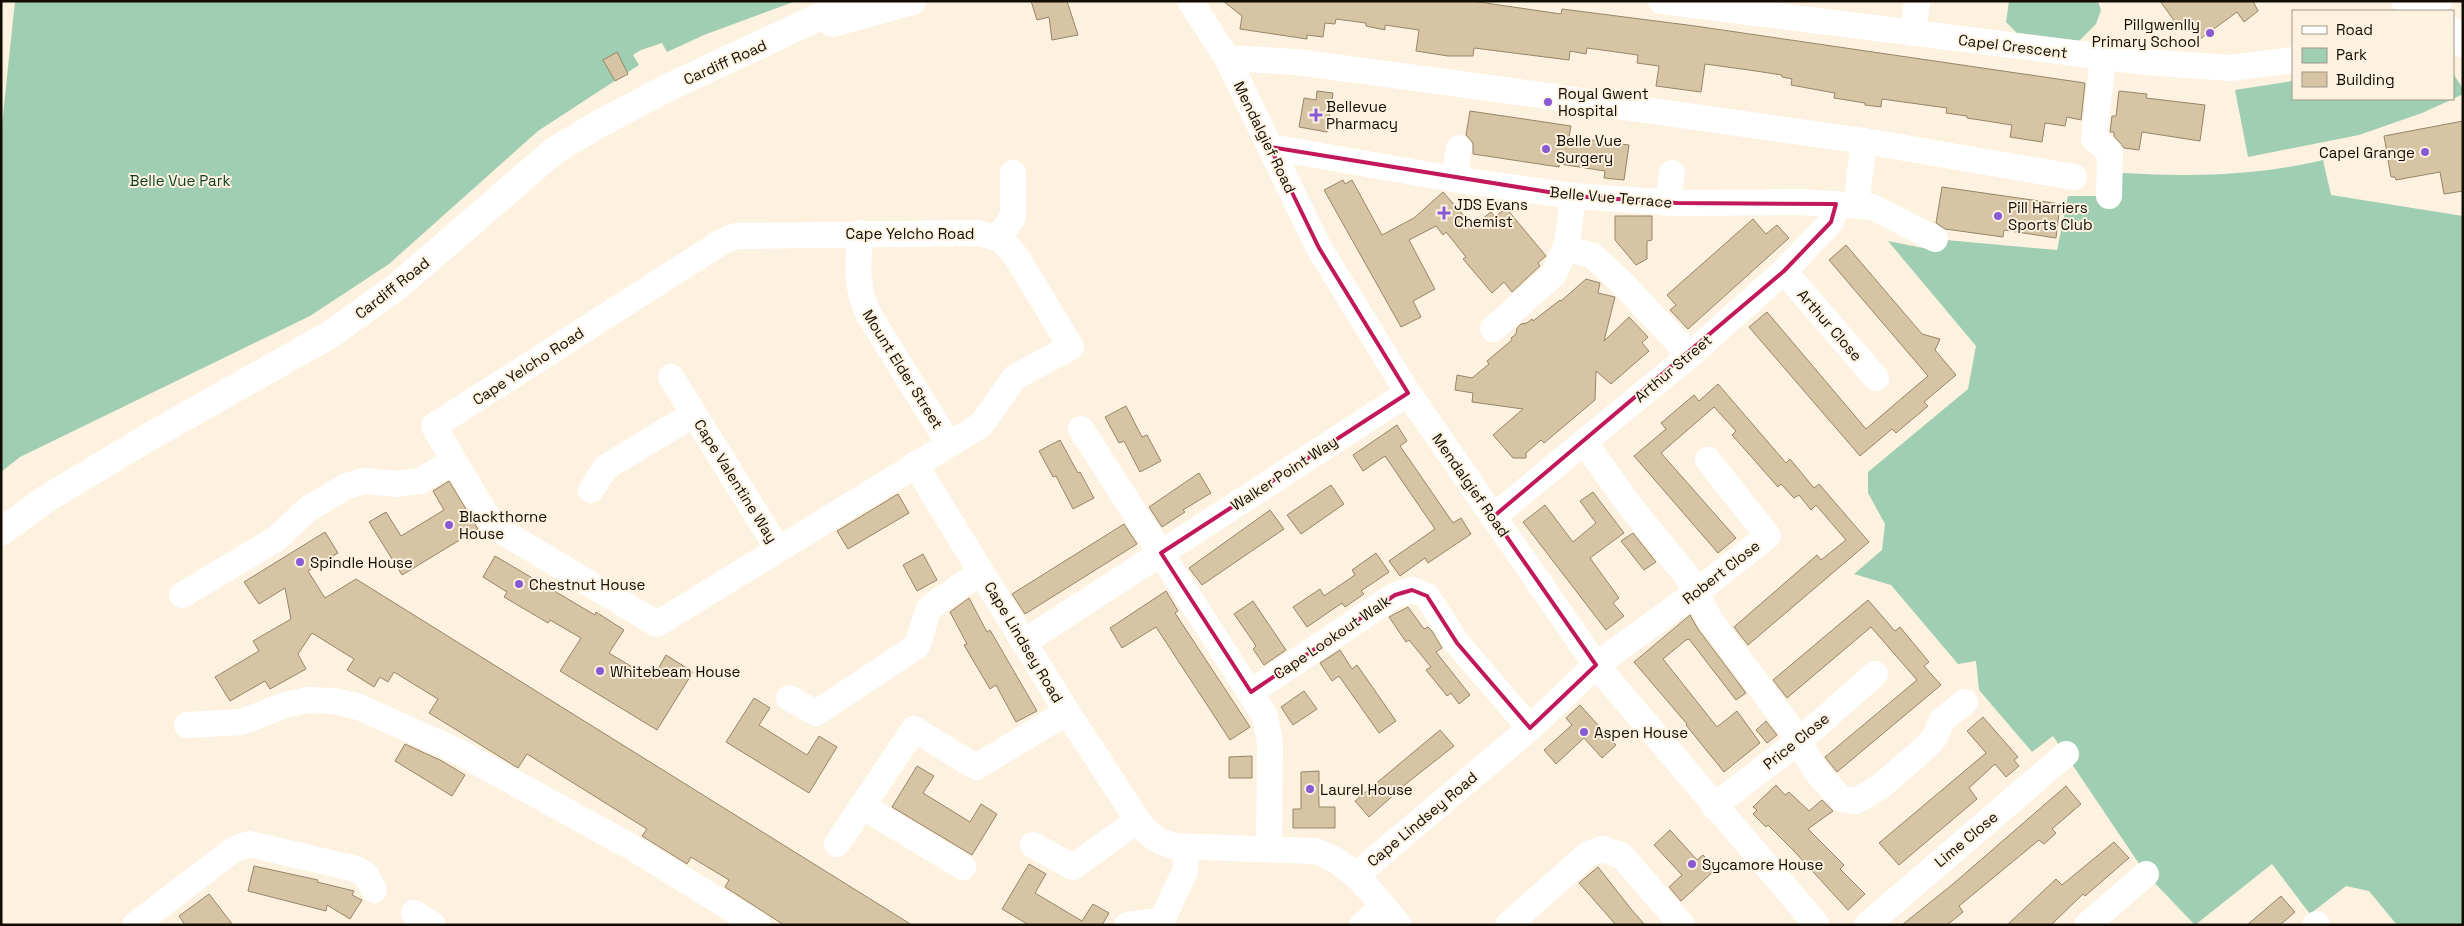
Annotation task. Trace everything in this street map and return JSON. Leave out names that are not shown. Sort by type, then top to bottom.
[{"type":"main road","name":"Cardiff Road","points":[[1,532],[46,499],[331,334],[400,286],[554,151],[599,124],[665,89],[776,39],[853,1]]},
{"type":"main road","name":"Cardiff Road","points":[[776,39],[912,1]]},
{"type":"street","name":"Mendalgief Road","points":[[1190,1],[1227,58],[1319,248],[1408,394],[1596,665],[1817,925]]},
{"type":"street","name":"Capel Crescent","points":[[1661,1],[1696,3],[2103,57],[2231,68],[2292,60]]},
{"type":"street","points":[[1913,33],[1917,1]]},
{"type":"street","points":[[2404,1],[2430,8]]},
{"type":"street","points":[[2454,32],[2463,45]]},
{"type":"street","points":[[2103,57],[2094,139],[2110,152],[2109,196]]},
{"type":"street","points":[[1227,58],[1297,62],[1864,141],[2074,177]]},
{"type":"street","name":"Arthur Street","points":[[1493,517],[1690,355],[1784,271],[1846,205],[1864,141]]},
{"type":"street","name":"Belle Vue Terrace","points":[[1270,147],[1454,179],[1572,196],[1668,202],[1801,202],[1873,206],[1935,239]]},
{"type":"street","points":[[1454,179],[1459,148]]},
{"type":"street","points":[[998,238],[1013,216],[1013,173]]},
{"type":"street","points":[[1668,202],[1672,173]]},
{"type":"street","points":[[1493,329],[1554,274],[1566,248],[1572,196]]},
{"type":"street","name":"Mount Elder Street","points":[[860,233],[857,280],[861,298],[869,315],[949,444]]},
{"type":"street","name":"Cape Yelcho Road","points":[[978,233],[998,238],[1016,256],[1071,347],[1015,377],[981,425],[657,624],[493,526],[434,426],[720,243],[736,236],[749,234],[978,233]]},
{"type":"street","points":[[1566,248],[1593,256],[1620,280],[1690,355]]},
{"type":"street","name":"Arthur Close","points":[[1784,271],[1876,378]]},
{"type":"street","name":"Cape Valentine Way","points":[[671,377],[778,548]]},
{"type":"street","name":"Walker Point Way","points":[[1024,642],[1408,394]]},
{"type":"street","name":"Cape Valentine Way","points":[[591,490],[606,467],[694,414]]},
{"type":"street","points":[[1081,428],[1265,716],[1270,731],[1269,848]]},
{"type":"street","points":[[1585,443],[1630,506],[1687,576],[1694,594],[1710,620],[1789,726],[1807,759],[1831,790],[1841,799],[1856,801],[1880,787],[1921,751],[1934,737],[1942,720],[1965,702]]},
{"type":"street","name":"Robert Close","points":[[1596,665],[1694,594],[1768,536],[1708,460]]},
{"type":"street","points":[[182,595],[276,539],[308,509],[347,486],[364,481],[398,484],[420,481],[454,461]]},
{"type":"street","name":"Cape Lindsey Road","points":[[915,464],[1067,712],[1143,828],[1156,839],[1173,846],[1187,848],[1269,848],[1315,851],[1330,856],[1356,874],[1530,728],[1596,665]]},
{"type":"street","name":"Cape Lindsey Road","points":[[789,698],[816,714],[917,646],[929,608],[982,572]]},
{"type":"street","name":"Cape Lookout Walk","points":[[1251,692],[1395,595],[1412,590],[1420,591],[1427,596],[1457,644],[1530,728]]},
{"type":"street","name":"Price Close","points":[[1714,806],[1798,742],[1875,674]]},
{"type":"street","points":[[187,725],[242,722],[285,705],[308,700],[334,701],[359,707],[397,722],[476,762],[633,848],[758,925]]},
{"type":"street","name":"Cape Lindsey Road","points":[[837,844],[914,729],[976,767],[1067,712]]},
{"type":"street","name":"Lime Close","points":[[1866,925],[2066,754]]},
{"type":"street","points":[[862,806],[964,867]]},
{"type":"street","points":[[1033,845],[1073,867],[1138,820]]},
{"type":"street","points":[[134,925],[233,850],[241,846],[257,845],[356,869],[366,875],[374,890]]},
{"type":"street","points":[[1127,925],[1162,920],[1184,871],[1187,848]]},
{"type":"street","points":[[1508,925],[1588,854],[1602,849],[1621,855],[1682,925]]},
{"type":"street","points":[[1356,874],[1391,916],[1362,925]]},
{"type":"street","points":[[2087,925],[2146,874]]},
{"type":"highlighted area","points":[[1270,147],[1573,196],[1677,203],[1836,204],[1831,222],[1784,271],[1493,517],[1596,665],[1530,728],[1457,643],[1427,596],[1412,590],[1395,595],[1251,692],[1161,553],[1408,393],[1319,248]]},
{"type":"green space","name":"Belle Vue Park","points":[[15,1],[796,1],[704,35],[667,52],[662,43],[641,50],[633,55],[639,65],[538,131],[389,264],[310,316],[20,457],[1,472],[1,134]]},
{"type":"green space","points":[[2009,1],[2098,1],[2101,10],[2096,24],[2079,41],[2017,33],[2006,22]]},
{"type":"green space","points":[[2454,75],[2463,89],[2463,94],[2454,98]]},
{"type":"green space","points":[[2292,81],[2292,100],[2451,100],[2422,113],[2359,135],[2248,157],[2235,90]]},
{"type":"green space","points":[[2323,160],[2331,195],[2463,216],[2463,925],[2397,925],[2369,891],[2346,886],[2310,914],[2272,864],[2195,925],[2146,874],[2053,736],[2032,752],[1979,690],[1976,661],[1958,664],[1891,585],[1854,574],[1882,550],[1885,524],[1868,493],[1868,472],[1968,389],[1976,346],[1888,241],[1933,250],[1935,239],[2057,250],[2068,196],[2109,196],[2123,173],[2224,174],[2273,169]]},
{"type":"building","points":[[1031,1],[1067,1],[1078,35],[1052,40],[1049,17],[1037,20]]},
{"type":"building","points":[[1223,1],[1472,1],[1561,14],[1562,9],[1695,26],[2085,83],[2081,120],[2067,117],[2065,126],[2045,123],[2042,142],[2010,137],[2012,125],[1946,113],[1947,108],[1882,99],[1881,107],[1865,105],[1865,103],[1834,98],[1835,93],[1791,85],[1792,79],[1782,77],[1782,75],[1749,70],[1705,64],[1701,92],[1656,86],[1659,66],[1637,63],[1638,55],[1587,48],[1586,54],[1570,51],[1569,60],[1474,48],[1473,56],[1448,56],[1416,51],[1419,30],[1385,25],[1385,30],[1366,26],[1366,23],[1336,19],[1335,24],[1325,23],[1323,37],[1307,35],[1307,39],[1240,29],[1242,16]]},
{"type":"building","points":[[2160,1],[2253,1],[2258,11],[2244,22],[2237,12],[2200,39],[2190,24],[2181,30]]},
{"type":"building","points":[[617,52],[628,74],[615,81],[603,60]]},
{"type":"building","name":"Bellevue Pharmacy","points":[[1317,91],[1333,93],[1327,132],[1299,127],[1304,98],[1316,100]]},
{"type":"building","points":[[2119,91],[2147,94],[2146,98],[2205,105],[2200,141],[2142,132],[2139,150],[2124,148],[2114,136],[2114,132],[2110,132],[2112,116],[2116,116]]},
{"type":"building","name":"Belle Vue Surgery","points":[[1470,111],[1571,126],[1569,137],[1629,145],[1624,180],[1604,178],[1605,171],[1560,164],[1559,167],[1473,154],[1473,143],[1466,135]]},
{"type":"building","name":"Capel Grange","points":[[2463,121],[2463,191],[2444,194],[2440,172],[2396,180],[2395,177],[2391,177],[2384,136]]},
{"type":"building","points":[[1343,180],[1345,184],[1352,180],[1382,235],[1414,218],[1443,192],[1473,226],[1491,212],[1495,217],[1506,208],[1546,256],[1538,263],[1540,266],[1512,292],[1504,282],[1492,293],[1463,259],[1466,257],[1446,232],[1443,235],[1436,226],[1409,240],[1435,289],[1413,301],[1421,317],[1401,327],[1324,190]]},
{"type":"building","name":"Pill Harriers Sports Club","points":[[1942,187],[2060,204],[2056,238],[2004,230],[2003,237],[1945,229],[1936,223]]},
{"type":"building","points":[[1615,216],[1652,216],[1652,240],[1647,241],[1647,259],[1636,265],[1615,240]]},
{"type":"building","points":[[1753,219],[1766,234],[1777,225],[1789,238],[1688,329],[1670,310],[1676,305],[1667,295]]},
{"type":"building","points":[[1846,245],[1922,334],[1940,339],[1935,350],[1956,375],[1924,402],[1928,406],[1896,433],[1892,429],[1860,456],[1749,327],[1767,312],[1866,429],[1928,376],[1829,260]]},
{"type":"building","points":[[1586,279],[1600,283],[1598,293],[1615,297],[1604,341],[1629,317],[1648,337],[1642,343],[1649,351],[1611,384],[1596,371],[1595,400],[1544,443],[1541,440],[1526,453],[1526,458],[1513,458],[1493,435],[1523,409],[1472,402],[1473,393],[1455,390],[1457,375],[1472,378],[1489,364],[1487,361],[1512,340],[1511,338],[1516,334],[1517,328],[1521,324],[1527,323],[1532,319],[1533,321],[1561,301]]},
{"type":"building","points":[[1718,384],[1786,463],[1790,459],[1814,488],[1819,484],[1869,542],[1748,645],[1734,627],[1817,555],[1821,560],[1846,540],[1816,505],[1811,510],[1799,495],[1794,498],[1781,484],[1778,487],[1732,435],[1736,431],[1714,407],[1661,453],[1736,538],[1718,553],[1634,456],[1666,429],[1661,423],[1694,395],[1699,401]]},
{"type":"building","points":[[1126,406],[1142,437],[1147,435],[1161,461],[1140,472],[1124,441],[1119,443],[1105,417]]},
{"type":"building","points":[[1397,425],[1407,441],[1400,446],[1453,523],[1461,518],[1471,534],[1428,563],[1425,558],[1400,576],[1389,561],[1435,529],[1385,456],[1363,471],[1353,455]]},
{"type":"building","points":[[1060,440],[1094,498],[1073,509],[1056,476],[1053,477],[1039,451]]},
{"type":"building","points":[[1199,473],[1211,493],[1183,510],[1185,512],[1162,527],[1149,507]]},
{"type":"building","name":"Blackthorne House","points":[[449,481],[478,529],[402,575],[369,522],[386,512],[401,536],[444,510],[433,491]]},
{"type":"building","points":[[1331,485],[1344,504],[1301,534],[1287,515]]},
{"type":"building","points":[[1593,492],[1624,533],[1590,558],[1619,598],[1613,603],[1624,616],[1606,630],[1523,522],[1545,505],[1573,542],[1596,523],[1580,501]]},
{"type":"building","points":[[898,494],[909,513],[848,549],[837,531]]},
{"type":"building","points":[[1270,510],[1284,529],[1202,585],[1189,568]]},
{"type":"building","points":[[1124,524],[1137,544],[1025,614],[1012,594]]},
{"type":"building","points":[[325,532],[338,553],[308,571],[325,598],[356,579],[912,925],[784,925],[725,887],[729,880],[691,857],[687,864],[642,836],[647,829],[527,754],[518,768],[429,713],[438,699],[394,672],[388,682],[380,677],[374,687],[347,670],[354,659],[312,633],[298,654],[306,669],[270,689],[265,681],[230,701],[215,677],[259,651],[253,641],[291,619],[285,588],[259,604],[244,582]]},
{"type":"building","points":[[1633,533],[1656,562],[1644,570],[1621,541]]},
{"type":"building","points":[[1376,553],[1389,572],[1361,591],[1364,594],[1345,607],[1342,603],[1307,627],[1293,607],[1320,589],[1324,596],[1355,575],[1352,570]]},
{"type":"building","points":[[923,554],[937,580],[917,591],[903,565]]},
{"type":"building","name":"Whitebeam House","points":[[495,556],[595,615],[596,612],[624,630],[609,653],[652,679],[666,655],[693,672],[657,730],[560,671],[581,638],[550,620],[548,623],[504,597],[507,592],[483,577]]},
{"type":"building","points":[[1166,591],[1178,611],[1175,613],[1250,727],[1230,740],[1156,627],[1122,648],[1110,628]]},
{"type":"building","points":[[969,598],[987,632],[990,630],[1037,711],[1016,722],[996,685],[990,689],[964,645],[967,644],[950,612]]},
{"type":"building","points":[[1868,600],[1895,631],[1900,627],[1929,662],[1924,666],[1941,685],[1837,772],[1825,757],[1917,680],[1871,627],[1787,698],[1773,680]]},
{"type":"building","points":[[1253,601],[1286,650],[1264,665],[1253,649],[1256,646],[1234,614]]},
{"type":"building","points":[[1408,607],[1424,629],[1428,627],[1432,631],[1442,648],[1436,652],[1470,695],[1459,704],[1451,693],[1447,696],[1426,670],[1431,667],[1409,640],[1406,642],[1389,617]]},
{"type":"building","points":[[1690,615],[1698,629],[1746,693],[1736,700],[1689,639],[1663,659],[1717,727],[1737,711],[1760,743],[1724,772],[1687,724],[1634,662]]},
{"type":"building","points":[[1340,650],[1352,669],[1357,665],[1396,721],[1379,733],[1339,676],[1332,681],[1320,663]]},
{"type":"building","points":[[1304,691],[1317,709],[1293,725],[1281,707]]},
{"type":"building","points":[[754,698],[770,708],[759,725],[807,755],[819,736],[837,747],[809,793],[726,742]]},
{"type":"building","name":"Aspen House","points":[[1580,705],[1616,745],[1602,758],[1584,738],[1556,764],[1544,750],[1572,725],[1566,718]]},
{"type":"building","points":[[1983,717],[2018,757],[2014,760],[2019,766],[2006,777],[1995,764],[1969,788],[1977,799],[1899,865],[1879,843],[1986,753],[1967,731]]},
{"type":"building","points":[[1766,721],[1777,735],[1767,743],[1756,730]]},
{"type":"building","points":[[1440,730],[1454,746],[1407,783],[1369,817],[1355,801]]},
{"type":"building","points":[[405,744],[442,761],[465,775],[452,796],[395,761]]},
{"type":"building","points":[[1252,756],[1252,778],[1229,778],[1229,757]]},
{"type":"building","points":[[917,766],[934,776],[923,793],[970,822],[981,804],[997,814],[972,855],[892,807]]},
{"type":"building","name":"Laurel House","points":[[1319,771],[1319,807],[1335,807],[1335,828],[1293,828],[1293,809],[1301,809],[1301,772]]},
{"type":"building","points":[[1776,785],[1785,795],[1789,792],[1809,811],[1822,800],[1833,811],[1808,829],[1844,865],[1840,869],[1865,894],[1848,910],[1794,851],[1768,825],[1766,827],[1753,814],[1757,810],[1753,807]]},
{"type":"building","points":[[2066,786],[2081,804],[2052,829],[2056,833],[2044,844],[2039,840],[1959,906],[1963,912],[1947,925],[1902,925],[1953,884]]},
{"type":"building","name":"Sycamore House","points":[[1670,830],[1697,860],[1703,855],[1716,869],[1681,901],[1669,887],[1682,875],[1654,845]]},
{"type":"building","points":[[2114,842],[2129,858],[2085,896],[2083,894],[2051,925],[2007,925],[2056,879],[2062,885]]},
{"type":"building","points":[[1029,864],[1046,874],[1035,893],[1082,921],[1093,904],[1109,913],[1102,925],[1029,925],[1002,909]]},
{"type":"building","points":[[254,866],[318,880],[317,882],[354,891],[352,895],[362,900],[350,919],[327,905],[326,911],[248,891]]},
{"type":"building","points":[[1598,867],[1645,925],[1616,925],[1579,883]]},
{"type":"building","points":[[209,894],[233,925],[185,925],[179,916]]},
{"type":"building","points":[[2281,896],[2295,912],[2280,925],[2247,925]]},
{"type":"place","name":"Pillgwenlly Primary School","points":[[2210,33]]},
{"type":"place","name":"Royal Gwent Hospital","points":[[1548,102]]},
{"type":"place","name":"Bellevue Pharmacy","points":[[1316,115]]},
{"type":"place","name":"Belle Vue Surgery","points":[[1546,149]]},
{"type":"place","name":"Capel Grange","points":[[2425,152]]},
{"type":"place","name":"JDS Evans Chemist","points":[[1444,213]]},
{"type":"place","name":"Pill Harriers Sports Club","points":[[1998,216]]},
{"type":"place","name":"Blackthorne House","points":[[449,525]]},
{"type":"place","name":"Spindle House","points":[[300,562]]},
{"type":"place","name":"Chestnut House","points":[[519,584]]},
{"type":"place","name":"Whitebeam House","points":[[600,671]]},
{"type":"place","name":"Aspen House","points":[[1584,732]]},
{"type":"place","name":"Laurel House","points":[[1310,789]]},
{"type":"place","name":"Sycamore House","points":[[1692,864]]}]
